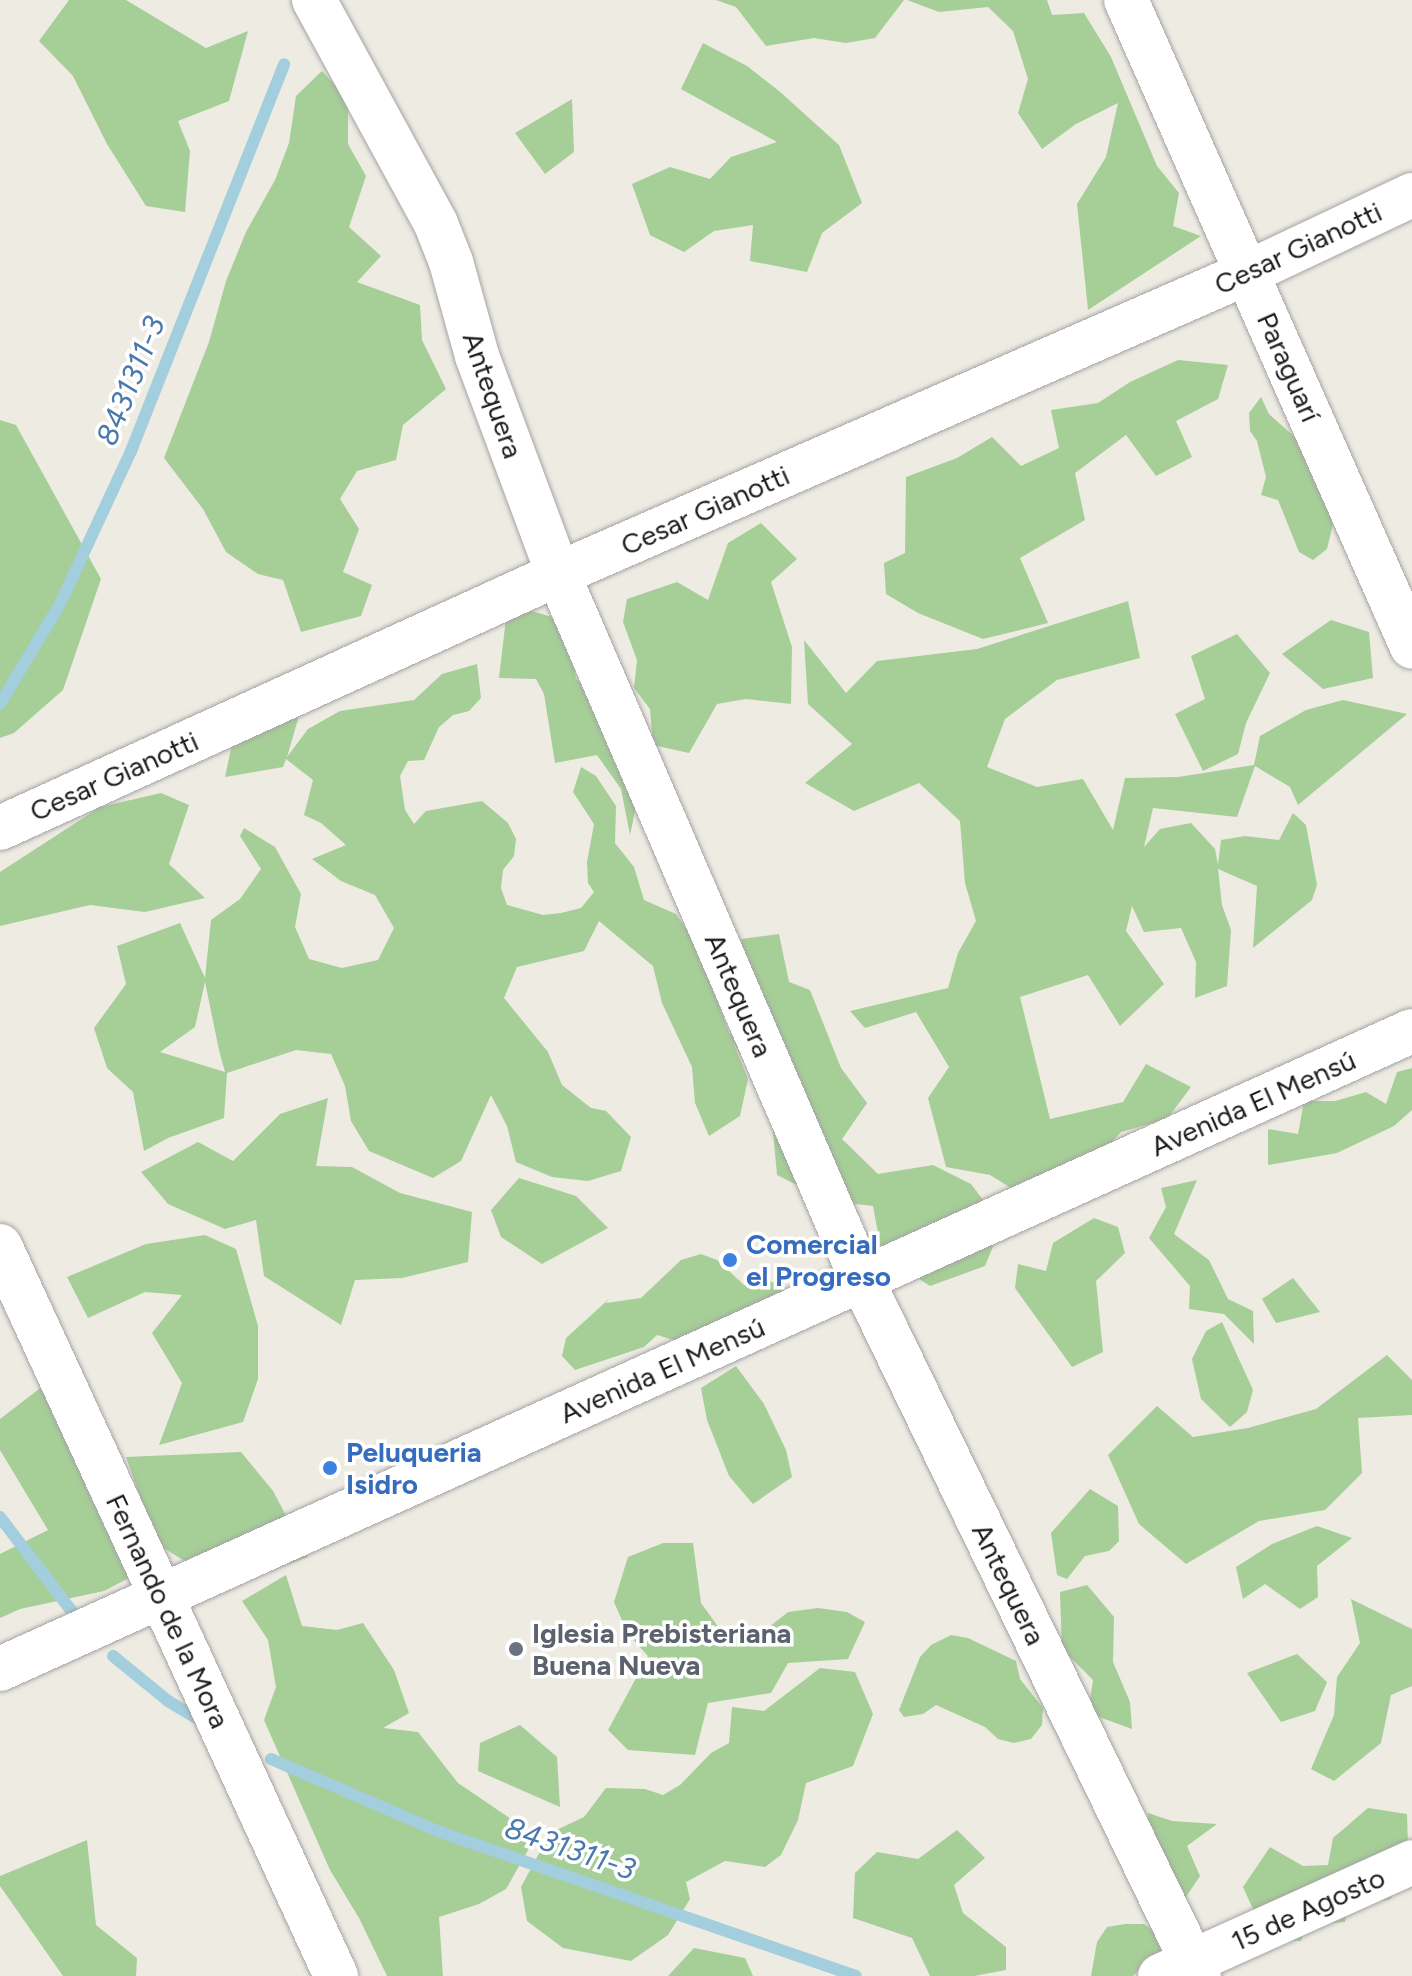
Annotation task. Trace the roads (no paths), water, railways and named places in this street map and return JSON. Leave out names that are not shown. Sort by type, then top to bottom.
[{"type":"street","name":"Antequera","points":[[314,0],[436,224],[451,262],[477,356],[558,574],[862,1280],[1184,1971]]},
{"type":"street","name":"Paraguarí","points":[[1126,0],[1412,647]]},
{"type":"street","name":"Cesar Gianotti","points":[[0,828],[558,574],[1247,273],[1412,195]]},
{"type":"street","name":"Avenida El Mensú","points":[[0,1669],[1412,1031]]},
{"type":"street","name":"Fernando de la Mora","points":[[0,1246],[336,1976]]},
{"type":"street","name":"15 de Agosto","points":[[1184,1971],[1412,1862]]},
{"type":"waterway","name":"8431311-3","points":[[0,704],[60,604],[131,451],[284,64]]},
{"type":"waterway","name":"8431311-3","points":[[0,1517],[80,1622]]},
{"type":"waterway","name":"8431311-3","points":[[113,1656],[168,1701],[203,1722]]},
{"type":"waterway","name":"8431311-3","points":[[271,1759],[440,1832],[856,1976]]},
{"type":"place","name":"Comercial el Progreso","points":[[730,1260]]},
{"type":"place","name":"Peluqueria Isidro","points":[[330,1468]]},
{"type":"place","name":"Iglesia Prebisteriana Buena Nueva","points":[[516,1649]]}]
